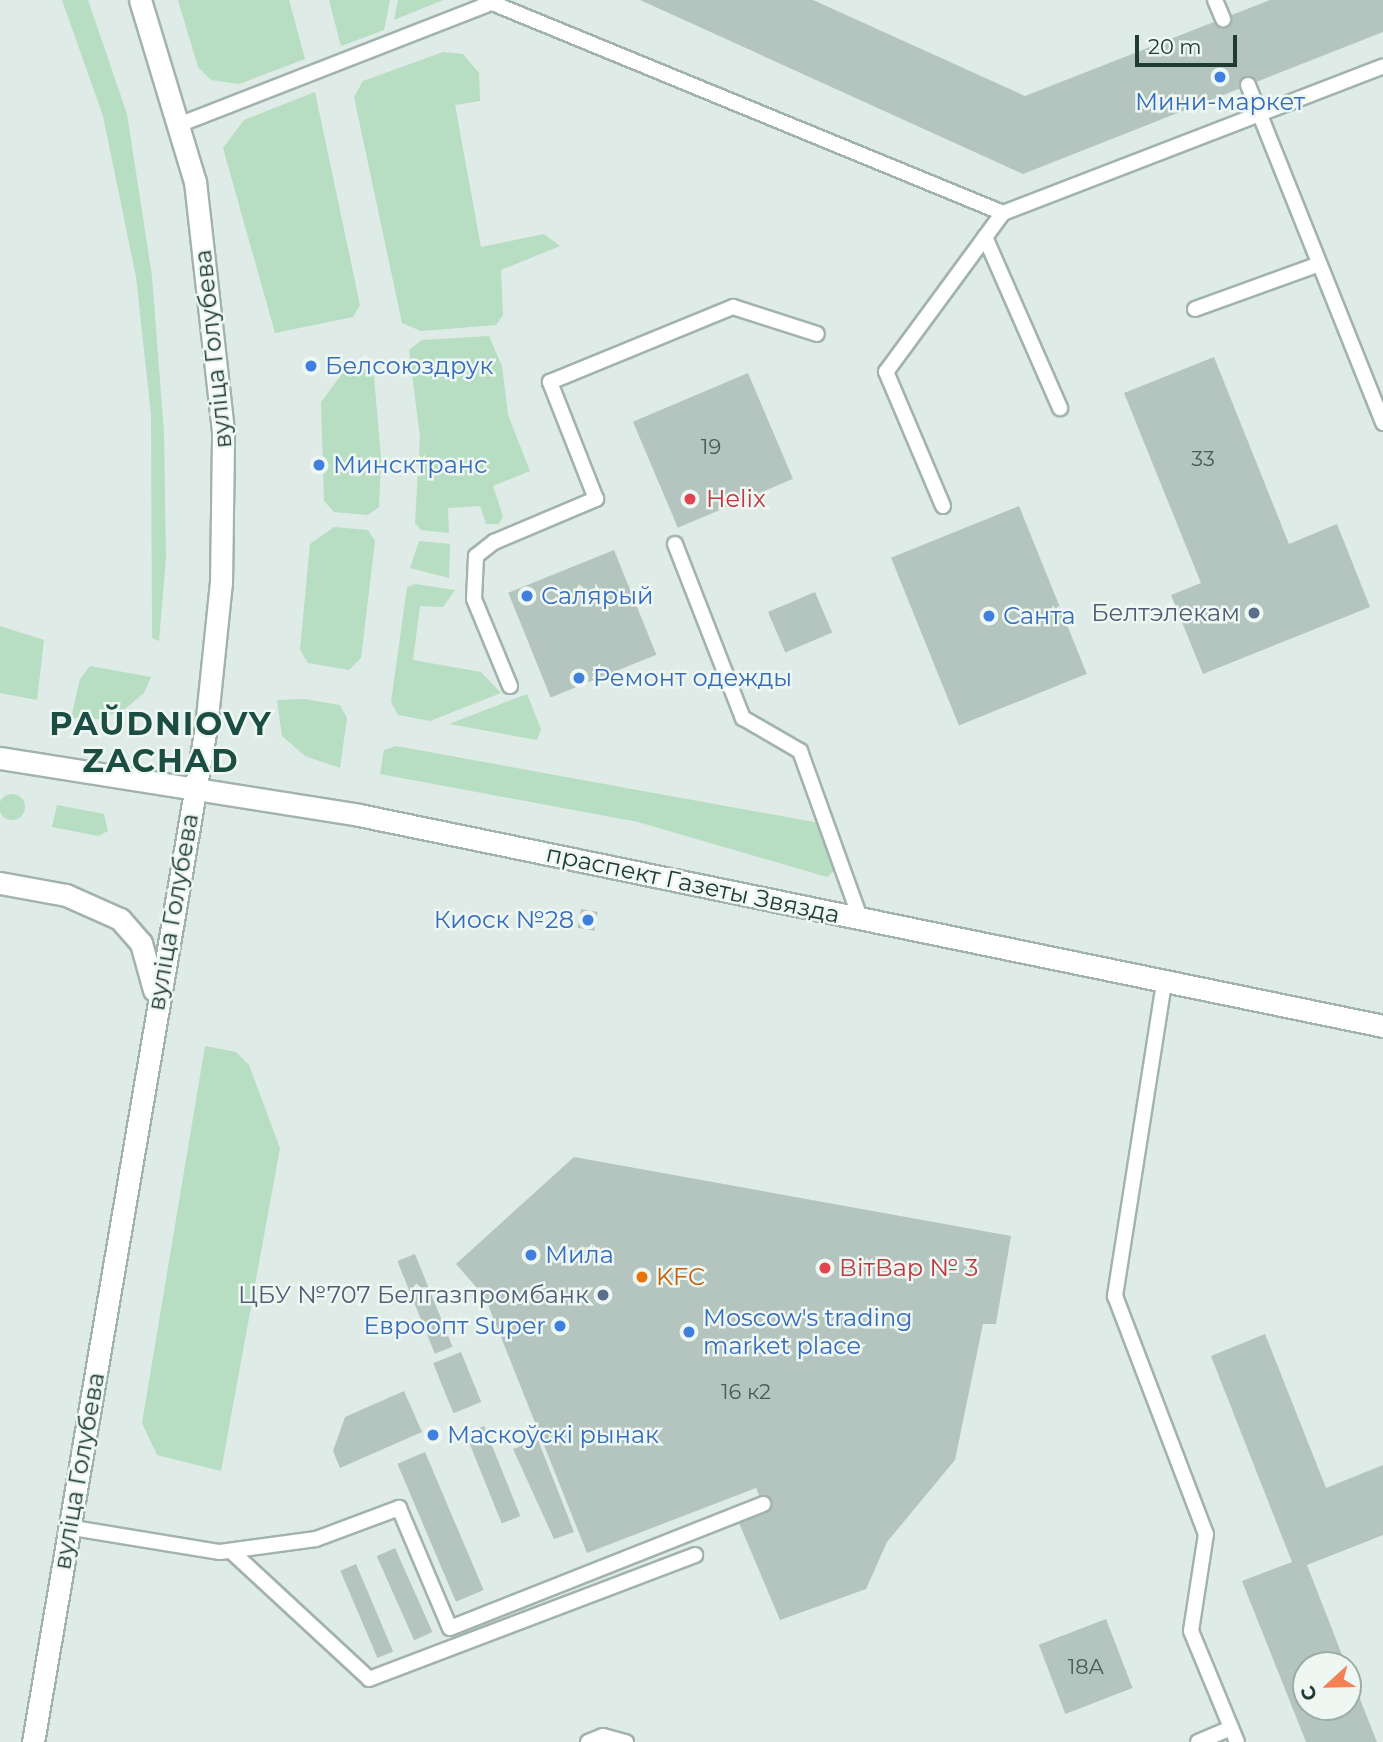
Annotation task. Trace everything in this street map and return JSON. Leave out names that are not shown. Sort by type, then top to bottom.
[{"type":"main road","name":"вуліца Голубева","points":[[33,1742],[67,1527],[196,788],[222,583],[223,431],[195,182],[181,124],[140,0]]},
{"type":"main road","name":"праспект Газеты Звязда","points":[[0,758],[359,815],[1383,1026]]},
{"type":"main road","points":[[0,883],[66,895],[120,919],[147,959],[155,1014]]},
{"type":"lane","points":[[1215,0],[1223,19]]},
{"type":"lane","points":[[181,124],[486,3],[1003,213]]},
{"type":"lane","points":[[943,506],[886,372],[1003,213],[1383,66]]},
{"type":"lane","points":[[1248,85],[1383,423]]},
{"type":"lane","points":[[985,237],[1060,408]]},
{"type":"lane","points":[[1195,309],[1319,264]]},
{"type":"lane","points":[[510,686],[474,599],[476,556],[494,542],[596,499],[550,382],[733,307],[817,334]]},
{"type":"lane","points":[[675,544],[743,718],[800,751],[861,920]]},
{"type":"lane","points":[[1164,983],[1115,1297],[1206,1534],[1191,1631],[1237,1742]]},
{"type":"lane","points":[[67,1527],[231,1551],[316,1539],[399,1508],[450,1628],[762,1504]]},
{"type":"lane","points":[[231,1551],[369,1679],[695,1555]]},
{"type":"lane","points":[[1198,1742],[1231,1728]]},
{"type":"lane","points":[[588,1742],[603,1736],[626,1742]]},
{"type":"green space","points":[[62,0],[88,0],[127,114],[152,276],[164,433],[166,558],[159,641],[152,638],[151,414],[136,277],[103,116]]},
{"type":"green space","points":[[178,0],[289,0],[305,59],[239,84],[211,80],[198,67]]},
{"type":"green space","points":[[329,0],[390,0],[384,30],[341,46]]},
{"type":"green space","points":[[398,0],[443,0],[394,20]]},
{"type":"green space","points":[[443,52],[463,54],[479,73],[480,101],[455,105],[481,247],[544,234],[560,246],[501,270],[503,315],[496,325],[421,331],[402,323],[354,97],[363,81]]},
{"type":"green space","points":[[315,92],[360,305],[353,317],[275,333],[223,148],[244,120]]},
{"type":"green space","points":[[489,336],[502,366],[508,415],[530,471],[493,486],[503,516],[499,524],[486,524],[480,506],[448,508],[449,533],[421,530],[415,523],[420,437],[409,350],[422,340]]},
{"type":"green space","points":[[363,368],[374,376],[381,459],[379,507],[368,515],[334,512],[324,501],[321,402],[345,370]]},
{"type":"green space","points":[[334,527],[368,530],[375,541],[361,658],[349,670],[308,663],[300,650],[310,544]]},
{"type":"green space","points":[[419,541],[450,544],[449,578],[410,568]]},
{"type":"green space","points":[[415,584],[455,590],[443,607],[420,606],[413,660],[481,672],[501,693],[430,721],[398,715],[391,702],[407,587]]},
{"type":"green space","points":[[0,626],[44,640],[37,700],[0,693]]},
{"type":"green space","points":[[90,666],[151,677],[144,693],[125,709],[99,719],[71,718],[80,679]]},
{"type":"green space","points":[[527,694],[541,729],[537,740],[449,724]]},
{"type":"green space","points":[[304,699],[340,705],[347,718],[340,768],[305,756],[282,736],[277,700]]},
{"type":"green space","points":[[396,746],[819,823],[834,871],[827,877],[638,822],[380,774],[384,750]]},
{"type":"green space","points":[[12,794],[21,798],[25,807],[21,816],[12,820],[3,816],[-1,807],[3,798]]},
{"type":"green space","points":[[57,805],[104,814],[108,831],[98,836],[52,827]]},
{"type":"green space","points":[[205,1046],[236,1052],[249,1065],[280,1148],[221,1471],[157,1455],[142,1423]]},
{"type":"building","points":[[640,0],[813,0],[1025,96],[1270,0],[1383,0],[1383,32],[1023,174]]},
{"type":"building","points":[[1214,357],[1289,544],[1337,524],[1370,607],[1203,674],[1171,595],[1201,583],[1124,393]]},
{"type":"building","points":[[748,373],[793,479],[678,528],[633,422]]},
{"type":"building","name":"Санта","points":[[1019,506],[1087,674],[959,726],[891,558]]},
{"type":"building","points":[[614,550],[656,655],[551,697],[508,593]]},
{"type":"building","points":[[815,592],[832,633],[785,652],[768,612]]},
{"type":"building","name":"Киоск №28","points":[[581,909],[598,912],[594,931],[578,928]]},
{"type":"building","points":[[574,1157],[1011,1236],[996,1324],[983,1324],[955,1460],[887,1542],[866,1589],[780,1620],[739,1523],[766,1512],[756,1488],[587,1553],[485,1297],[456,1264]]},
{"type":"building","points":[[415,1254],[452,1347],[435,1354],[397,1261]]},
{"type":"building","points":[[1265,1334],[1326,1488],[1383,1465],[1383,1535],[1307,1565],[1341,1651],[1292,1651],[1292,1707],[1242,1581],[1292,1562],[1211,1356]]},
{"type":"building","points":[[461,1352],[481,1402],[453,1413],[433,1363]]},
{"type":"building","points":[[404,1391],[422,1432],[340,1468],[333,1451],[345,1417]]},
{"type":"building","points":[[484,1426],[520,1516],[502,1523],[465,1433]]},
{"type":"building","points":[[538,1440],[574,1532],[554,1539],[513,1449]]},
{"type":"building","points":[[425,1452],[484,1590],[456,1602],[397,1464]]},
{"type":"building","points":[[395,1548],[432,1632],[414,1640],[377,1556]]},
{"type":"building","points":[[356,1564],[393,1651],[377,1658],[340,1571]]},
{"type":"building","points":[[1106,1619],[1133,1688],[1065,1714],[1039,1645]]},
{"type":"building","points":[[1362,1704],[1377,1742],[1306,1742],[1298,1721],[1362,1721]]},
{"type":"place","name":"Мини-маркет","points":[[1220,77]]},
{"type":"place","name":"Белсоюздрук","points":[[311,366]]},
{"type":"place","name":"Минсктранс","points":[[319,465]]},
{"type":"place","name":"Helix","points":[[690,499]]},
{"type":"place","name":"Салярый","points":[[527,596]]},
{"type":"place","name":"Белтэлекам","points":[[1254,613]]},
{"type":"place","name":"Санта","points":[[989,616]]},
{"type":"place","name":"Ремонт одежды","points":[[579,678]]},
{"type":"place","name":"Киоск №28","points":[[588,920]]},
{"type":"place","name":"Мила","points":[[531,1255]]},
{"type":"place","name":"ВітВар № 3","points":[[825,1268]]},
{"type":"place","name":"KFC","points":[[642,1277]]},
{"type":"place","name":"ЦБУ №707 Белгазпромбанк","points":[[603,1295]]},
{"type":"place","name":"Евроопт Super","points":[[560,1326]]},
{"type":"place","name":"Moscow's trading market place","points":[[689,1332]]},
{"type":"place","name":"Маскоўскі рынак","points":[[433,1435]]},
{"type":"district","name":"PAŬDNIOVY ZACHAD","points":[[161,744]]}]
